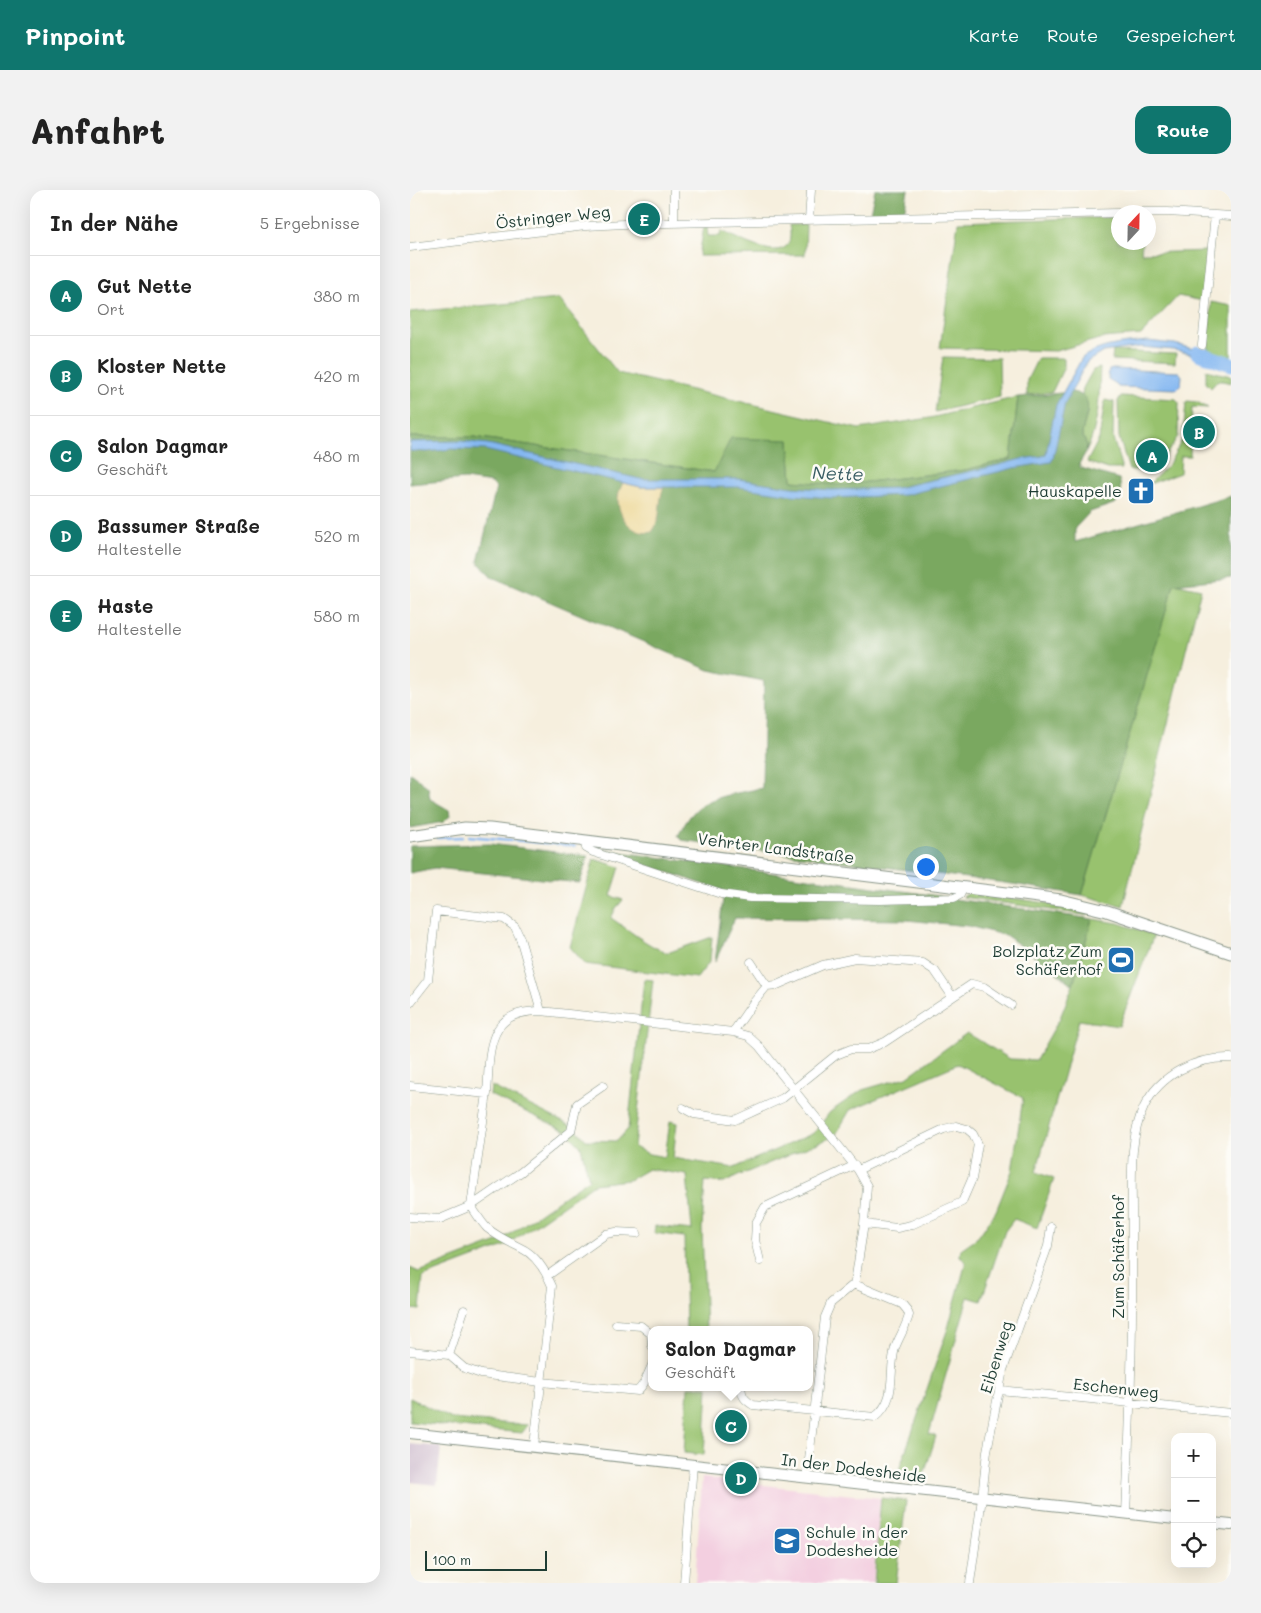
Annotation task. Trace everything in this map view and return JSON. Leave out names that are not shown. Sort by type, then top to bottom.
[{"type":"main road","name":"Vehrter Landstraße","points":[[410,836],[465,828],[490,829],[1061,900],[1107,911],[1231,954]]},
{"type":"street","points":[[674,190],[674,222]]},
{"type":"street","points":[[810,220],[811,190]]},
{"type":"street","points":[[1156,212],[1231,216]]},
{"type":"street","name":"Östringer Weg","points":[[410,247],[586,226],[674,222],[1111,213]]},
{"type":"street","points":[[1202,345],[1215,215]]},
{"type":"street","points":[[584,840],[586,848],[593,852],[721,894],[750,898],[954,898],[960,895],[964,887]]},
{"type":"street","points":[[410,1003],[428,980],[436,911],[504,919],[515,927],[520,938],[541,1011]]},
{"type":"street","points":[[733,1032],[767,986],[777,985],[822,965],[855,958],[923,963],[935,971],[952,996]]},
{"type":"street","points":[[751,962],[767,986]]},
{"type":"street","points":[[683,1108],[694,1114],[735,1120],[783,1098],[836,1055],[850,1049],[868,1049],[885,1042],[972,984],[984,987],[1011,1005]]},
{"type":"street","points":[[534,1446],[552,1286],[537,1260],[523,1248],[506,1241],[486,1227],[470,1206],[487,1094],[491,1049],[497,1030],[505,1020],[526,1011],[541,1011],[733,1032],[748,1036],[759,1046],[856,1167],[867,1186],[864,1224],[854,1284],[831,1303],[825,1317],[807,1477]]},
{"type":"street","name":"Zum Schäferhof","points":[[1126,1514],[1132,1403],[1132,1188],[1134,1141],[1137,1124],[1144,1106],[1164,1080],[1176,1072],[1204,1060],[1231,1058]]},
{"type":"street","points":[[410,1086],[487,1094]]},
{"type":"street","points":[[410,1217],[440,1219],[470,1206],[521,1172],[571,1130],[577,1104],[603,1086]]},
{"type":"street","points":[[760,1261],[755,1240],[756,1223],[765,1207],[944,1129],[956,1126],[967,1129],[973,1134],[978,1144],[972,1179],[962,1202],[911,1225],[897,1228],[864,1224]]},
{"type":"street","name":"Eibenweg","points":[[970,1583],[987,1451],[1003,1370],[1048,1246],[1051,1227]]},
{"type":"street","points":[[547,1276],[606,1234],[616,1232],[638,1233]]},
{"type":"street","points":[[742,1391],[746,1401],[753,1405],[875,1417],[884,1410],[889,1401],[896,1347],[909,1316],[902,1304],[854,1284]]},
{"type":"street","points":[[449,1355],[464,1310]]},
{"type":"street","points":[[616,1324],[640,1326],[648,1332]]},
{"type":"street","points":[[410,1351],[449,1355],[464,1368],[480,1374],[541,1382],[638,1391],[648,1374]]},
{"type":"street","name":"Eschenweg","points":[[999,1390],[1231,1413]]},
{"type":"street","name":"In der Dodesheide","points":[[410,1433],[1171,1519]]},
{"type":"street","points":[[684,1583],[693,1464]]},
{"type":"street","points":[[1216,1523],[1231,1524]]},
{"type":"shaded area","points":[[410,1444],[441,1447],[437,1485],[410,1482]]},
{"type":"shaded area","name":"Schule in der Dodesheide","points":[[702,1478],[880,1498],[873,1583],[695,1583]]},
{"type":"green space","points":[[875,190],[908,190],[904,213],[870,213]]},
{"type":"green space","points":[[1111,217],[1111,250],[1141,250],[1141,253],[1208,251],[1203,301],[1178,296],[1141,335],[1103,338],[1056,351],[940,348],[958,222]]},
{"type":"green space","points":[[789,225],[806,225],[805,255],[699,256],[704,227],[707,227],[708,236],[720,236],[722,231],[754,245],[777,250],[785,247],[790,239]]},
{"type":"green space","points":[[559,299],[618,373],[859,429],[930,418],[1018,397],[1011,459],[965,470],[843,485],[792,481],[789,440],[715,472],[474,437],[410,437],[410,312]]},
{"type":"green space","points":[[1211,302],[1231,306],[1231,357],[1208,351]]},
{"type":"green space","points":[[1113,351],[1176,354],[1175,363],[1112,360]]},
{"type":"green space","points":[[943,357],[999,358],[1000,397],[935,412]]},
{"type":"green space","points":[[1038,358],[1062,358],[1064,359],[1064,367],[1052,392],[1027,395],[1027,380]]},
{"type":"green space","points":[[1100,368],[1097,418],[1086,452],[1087,445],[1082,435],[1088,410],[1082,396],[1083,388],[1093,370]]},
{"type":"green space","points":[[1206,370],[1231,376],[1231,383],[1218,380],[1211,388],[1206,383]]},
{"type":"green space","points":[[1072,392],[1085,398],[1088,409],[1082,435],[1087,445],[1086,452],[1079,464],[1081,468],[1119,479],[1121,488],[1116,503],[1090,512],[1075,528],[1075,542],[1231,496],[1231,578],[1174,584],[1082,895],[681,840],[678,836],[691,815],[702,805],[723,796],[762,788],[764,681],[709,670],[492,577],[478,562],[496,488],[492,483],[465,479],[410,484],[410,437],[474,437],[714,472],[731,438],[789,440],[792,481],[843,485],[965,470],[1011,459],[1018,397]]},
{"type":"green space","points":[[1121,396],[1176,399],[1179,402],[1178,436],[1163,460],[1152,471],[1129,470],[1119,437],[1118,401]]},
{"type":"green space","points":[[1105,400],[1114,402],[1113,438],[1122,469],[1108,469],[1087,462],[1099,439]]},
{"type":"green space","points":[[1187,401],[1197,402],[1208,408],[1192,407],[1190,456],[1181,456],[1180,473],[1149,484],[1169,464],[1183,438]]},
{"type":"green space","points":[[1174,583],[1201,589],[1123,906],[1082,895]]},
{"type":"green space","points":[[410,773],[428,787],[430,799],[449,810],[450,816],[444,822],[410,828]]},
{"type":"green space","points":[[490,844],[588,856],[580,883],[435,868],[410,873],[410,846]]},
{"type":"green space","points":[[598,849],[1092,919],[1073,985],[1007,936],[968,926],[906,920],[735,918],[715,962],[724,891]]},
{"type":"green space","points":[[594,859],[620,867],[611,896],[623,900],[611,918],[637,937],[667,953],[712,937],[710,961],[697,978],[585,964],[570,947]]},
{"type":"green space","points":[[970,892],[1060,905],[1099,913],[1085,915],[963,897]]},
{"type":"green space","points":[[1092,919],[1118,923],[1154,935],[1119,1026],[1079,1020],[1036,1172],[1054,1179],[1037,1228],[1014,1219],[1005,1231],[981,1301],[968,1297],[929,1434],[936,1436],[922,1481],[897,1476],[948,1328],[966,1262],[960,1256],[961,1249],[978,1237],[996,1211],[1012,1171],[1023,1098],[958,1064],[850,1110],[835,1136],[724,1183],[705,1181],[702,1229],[706,1326],[686,1326],[684,1237],[654,1233],[655,1226],[692,1230],[687,1175],[648,1169],[629,1180],[594,1184],[505,1246],[423,1277],[420,1310],[410,1309],[410,1268],[419,1272],[500,1241],[589,1179],[581,1147],[566,1131],[490,1095],[491,1086],[575,1128],[586,1140],[617,1141],[628,1129],[644,979],[653,980],[634,1147],[649,1154],[665,1157],[670,1121],[677,1123],[673,1158],[734,1168],[814,1133],[830,1112],[862,1090],[907,1077],[967,1033],[1010,1059],[1036,1060],[1060,1018],[1073,985]]},
{"type":"green space","points":[[688,1391],[708,1391],[704,1455],[684,1453]]},
{"type":"green space","points":[[410,1398],[452,1419],[528,1425],[522,1433],[410,1422]]},
{"type":"green space","points":[[881,1498],[906,1501],[896,1583],[874,1583]]},
{"type":"sand","points":[[623,483],[641,487],[664,487],[658,521],[652,532],[645,533],[639,531],[628,524],[623,518],[618,505],[618,498]]},
{"type":"water","points":[[1147,341],[1175,344],[1193,349],[1191,354],[1174,350],[1140,347],[1103,352],[1087,362],[1065,403],[1051,462],[1014,468],[905,495],[832,498],[792,495],[739,487],[641,487],[485,450],[410,451],[410,442],[461,441],[488,444],[640,479],[738,479],[792,487],[831,490],[896,488],[1021,459],[1043,456],[1046,454],[1056,405],[1082,358],[1105,347]]},
{"type":"water","points":[[1109,370],[1179,372],[1182,376],[1181,385],[1177,389],[1118,387],[1108,379]]},
{"type":"waterway","name":"Nette","points":[[1198,353],[1231,364]]},
{"type":"waterway","points":[[469,836],[575,846]]},
{"type":"waterway","points":[[437,838],[463,837]]},
{"type":"place","name":"Haste","points":[[644,219]]},
{"type":"place","name":"Kloster Nette","points":[[1199,432]]},
{"type":"place","name":"Gut Nette","points":[[1152,456]]},
{"type":"place","name":"Hauskapelle","points":[[1141,491]]},
{"type":"place","name":"Bolzplatz Zum Schäferhof","points":[[1121,960]]},
{"type":"place","name":"Salon Dagmar","points":[[731,1426]]},
{"type":"place","name":"Bassumer Straße","points":[[741,1478]]},
{"type":"place","name":"Schule in der Dodesheide","points":[[787,1541]]}]
